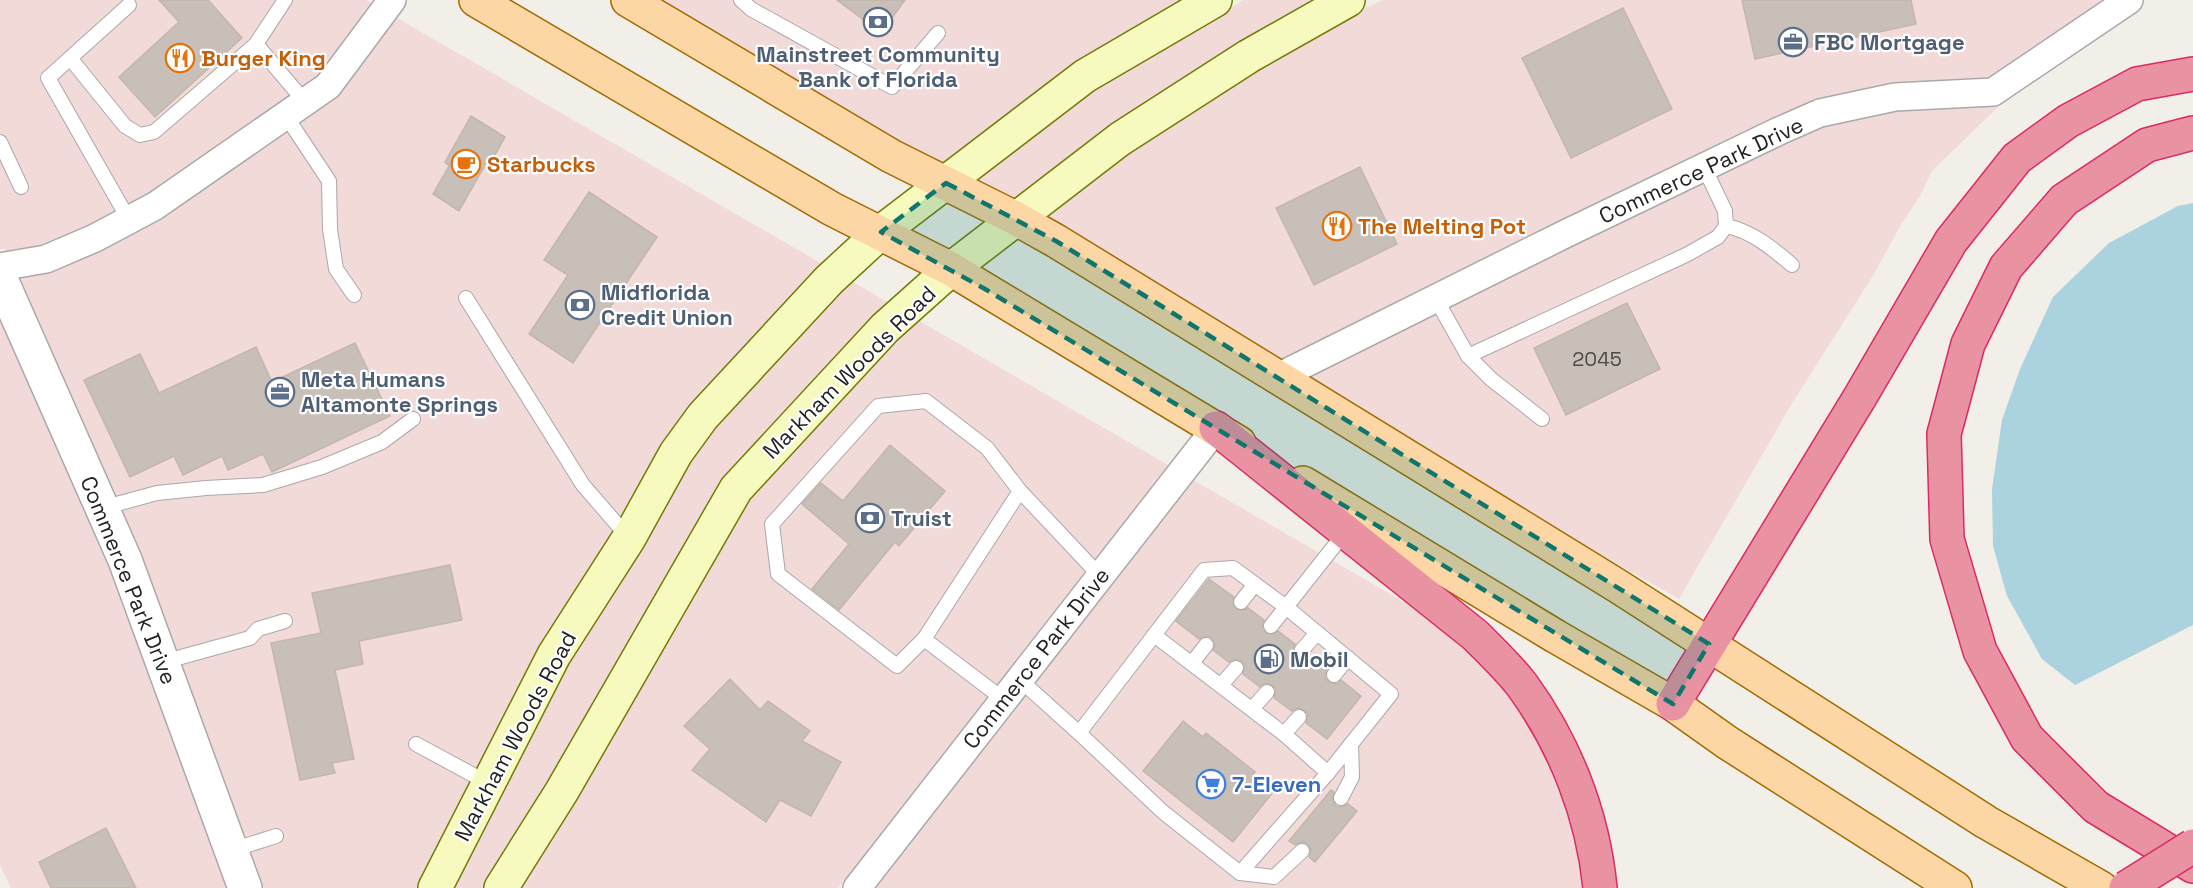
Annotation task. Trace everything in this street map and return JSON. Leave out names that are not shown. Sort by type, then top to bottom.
[{"type":"highway","points":[[1673,704],[1860,397],[1951,241],[2017,158],[2068,121],[2137,84],[2193,74]]},
{"type":"highway","points":[[2193,133],[2147,145],[2064,200],[2006,267],[1968,344],[1944,435],[1947,539],[1980,651],[2027,738],[2096,807],[2193,866]]},
{"type":"highway","points":[[1216,428],[1352,525],[1475,635],[1522,685],[1559,747],[1587,813],[1594,842],[1600,888]]},
{"type":"highway","points":[[2126,888],[2193,846]]},
{"type":"highway","points":[[2187,888],[2193,885]]},
{"type":"main road","points":[[476,0],[832,209],[951,269],[1216,428]]},
{"type":"main road","points":[[628,0],[891,156],[1017,219],[1278,377],[1709,644],[1986,822],[2101,888]]},
{"type":"main road","name":"Markham Woods Road","points":[[435,888],[554,655],[630,538],[676,453],[704,416],[829,279],[881,232],[1085,76],[1215,0]]},
{"type":"main road","name":"Markham Woods Road","points":[[501,888],[562,791],[736,489],[885,328],[951,269],[1120,139],[1249,56],[1348,0]]},
{"type":"main road","points":[[1352,525],[1555,636],[1673,704],[1728,743],[1955,888]]},
{"type":"street","points":[[0,267],[46,259],[95,238],[155,206],[328,86],[392,0]]},
{"type":"street","name":"Commerce Park Drive","points":[[1278,377],[1704,167],[1820,113],[1895,96],[1993,92],[2129,0]]},
{"type":"street","name":"Commerce Park Drive","points":[[0,277],[125,560],[245,888]]},
{"type":"street","name":"Commerce Park Drive","points":[[856,888],[1216,428]]},
{"type":"lane","points":[[70,58],[125,126],[140,135],[154,132],[256,44],[285,0]]},
{"type":"lane","points":[[741,0],[751,9],[892,87],[938,33]]},
{"type":"lane","points":[[129,219],[48,78],[130,2]]},
{"type":"lane","points":[[256,44],[296,109],[329,181],[330,229],[336,268],[354,295]]},
{"type":"lane","points":[[0,142],[21,187]]},
{"type":"lane","points":[[1468,356],[1686,255],[1718,237],[1726,226],[1725,211],[1704,167]]},
{"type":"lane","points":[[1726,226],[1739,228],[1769,246],[1792,265]]},
{"type":"lane","points":[[465,298],[583,486],[630,538]]},
{"type":"lane","points":[[1436,299],[1468,356],[1491,379],[1542,419]]},
{"type":"lane","points":[[1020,491],[924,639],[897,666],[778,574],[772,524],[878,406],[926,401],[987,448],[1020,491],[1100,576]]},
{"type":"lane","points":[[102,508],[158,493],[263,485],[322,467],[382,442],[413,419]]},
{"type":"lane","points":[[1271,626],[1352,525]]},
{"type":"lane","points":[[1079,733],[1204,570],[1233,568],[1286,607],[1391,694],[1328,773],[1240,873]]},
{"type":"lane","points":[[1241,602],[1255,584]]},
{"type":"lane","points":[[163,662],[250,638],[258,629],[285,621]]},
{"type":"lane","points":[[1302,650],[1317,633]]},
{"type":"lane","points":[[1154,635],[1284,734],[1328,773]]},
{"type":"lane","points":[[924,639],[1011,689],[1079,733],[1163,812],[1240,873],[1274,877],[1302,851]]},
{"type":"lane","points":[[1192,663],[1206,645]]},
{"type":"lane","points":[[1334,675],[1348,658]]},
{"type":"lane","points":[[1221,685],[1236,668]]},
{"type":"lane","points":[[1252,709],[1267,692]]},
{"type":"lane","points":[[1284,734],[1299,717]]},
{"type":"lane","points":[[416,744],[489,783]]},
{"type":"lane","points":[[1341,798],[1352,777],[1351,744]]},
{"type":"lane","points":[[232,850],[276,836]]},
{"type":"highlighted area","points":[[946,183],[1056,241],[1709,644],[1673,704],[985,289],[881,232]]},
{"type":"shaded area","points":[[0,0],[367,0],[372,3],[317,76],[147,194],[89,226],[43,245],[6,252],[5,248],[0,250]]},
{"type":"shaded area","points":[[658,0],[1188,0],[945,166],[900,143]]},
{"type":"shaded area","points":[[1244,0],[1318,0],[1017,201],[973,179],[1093,87]]},
{"type":"shaded area","points":[[1383,0],[2105,0],[1989,78],[1893,83],[1815,100],[1773,118],[1280,360],[1043,217],[1129,150],[1257,68],[1342,18]]},
{"type":"shaded area","points":[[397,18],[824,265],[616,532],[540,649],[419,888],[262,888],[140,554],[18,278],[52,272],[102,250],[163,217],[269,145],[340,93]]},
{"type":"shaded area","points":[[2002,103],[1932,171],[1920,196],[1874,274],[1791,405],[1679,599],[1533,516],[1308,378],[1784,143],[1824,127],[1896,110],[1948,109],[1993,106]]},
{"type":"shaded area","points":[[849,280],[891,304],[875,319],[549,785],[484,888],[452,888],[568,660],[689,460],[715,424]]},
{"type":"shaded area","points":[[0,316],[110,566],[229,888],[11,888],[0,865]]},
{"type":"shaded area","points":[[916,319],[1168,465],[838,888],[519,888],[748,496]]},
{"type":"shaded area","points":[[1193,480],[1430,617],[1489,671],[1509,694],[1545,754],[1572,818],[1579,846],[1584,888],[875,888]]},
{"type":"water","points":[[2193,203],[2193,625],[2075,685],[2042,659],[2007,596],[1993,546],[1992,489],[2002,420],[2020,369],[2053,297],[2109,243],[2178,206]]},
{"type":"building","name":"Burger King","points":[[159,0],[208,0],[242,38],[155,117],[119,77],[179,22]]},
{"type":"building","name":"Mainstreet Community Bank of Florida","points":[[837,0],[905,0],[881,33]]},
{"type":"building","name":"FBC Mortgage","points":[[1742,0],[1911,0],[1916,24],[1755,59]]},
{"type":"building","points":[[1623,8],[1672,109],[1571,158],[1522,58]]},
{"type":"building","name":"Starbucks","points":[[471,116],[505,137],[491,162],[488,160],[459,211],[433,194],[449,166],[445,162]]},
{"type":"building","name":"The Melting Pot","points":[[1360,167],[1397,244],[1314,285],[1276,208]]},
{"type":"building","name":"Midflorida Credit Union","points":[[589,192],[657,237],[573,363],[529,334],[568,275],[544,260]]},
{"type":"building","points":[[1627,303],[1660,369],[1566,415],[1534,348]]},
{"type":"building","points":[[355,343],[390,416],[272,472],[263,454],[228,470],[222,456],[183,475],[174,456],[130,477],[84,380],[140,354],[159,393],[256,347],[272,382]]},
{"type":"building","name":"Truist","points":[[890,445],[945,491],[899,546],[895,542],[839,610],[812,589],[849,544],[802,504],[821,483],[843,501]]},
{"type":"building","points":[[450,565],[462,620],[359,641],[363,664],[335,670],[354,759],[332,763],[335,773],[300,780],[271,643],[321,633],[312,593]]},
{"type":"building","name":"Mobil","points":[[1209,579],[1234,597],[1233,605],[1236,609],[1248,608],[1264,620],[1262,629],[1266,633],[1274,634],[1278,631],[1295,644],[1293,652],[1297,657],[1304,659],[1309,656],[1327,669],[1325,678],[1329,682],[1337,684],[1341,680],[1361,696],[1327,739],[1306,723],[1308,715],[1304,710],[1297,708],[1292,711],[1274,698],[1276,690],[1272,685],[1265,683],[1260,687],[1243,674],[1245,666],[1241,661],[1234,659],[1229,662],[1213,650],[1215,646],[1212,638],[1207,636],[1199,639],[1176,621]]},
{"type":"building","points":[[730,679],[760,710],[768,701],[810,731],[802,741],[841,762],[811,816],[780,800],[766,822],[692,770],[710,749],[684,726]]},
{"type":"building","name":"7-Eleven","points":[[1183,721],[1203,737],[1206,733],[1255,772],[1252,776],[1273,792],[1233,842],[1143,771]]},
{"type":"building","points":[[1331,790],[1334,792],[1332,799],[1336,806],[1342,807],[1348,804],[1357,811],[1315,862],[1309,857],[1311,850],[1308,844],[1301,842],[1295,845],[1289,841]]},
{"type":"building","points":[[106,828],[136,888],[51,888],[39,862]]},
{"type":"place","name":"Mainstreet Community Bank of Florida","points":[[878,22]]},
{"type":"place","name":"FBC Mortgage","points":[[1793,42]]},
{"type":"place","name":"Burger King","points":[[180,58]]},
{"type":"place","name":"Starbucks","points":[[466,164]]},
{"type":"place","name":"The Melting Pot","points":[[1337,226]]},
{"type":"place","name":"Midflorida Credit Union","points":[[580,305]]},
{"type":"place","name":"Meta Humans Altamonte Springs","points":[[280,392]]},
{"type":"place","name":"Truist","points":[[870,518]]},
{"type":"place","name":"Mobil","points":[[1269,659]]},
{"type":"place","name":"7-Eleven","points":[[1211,784]]}]
